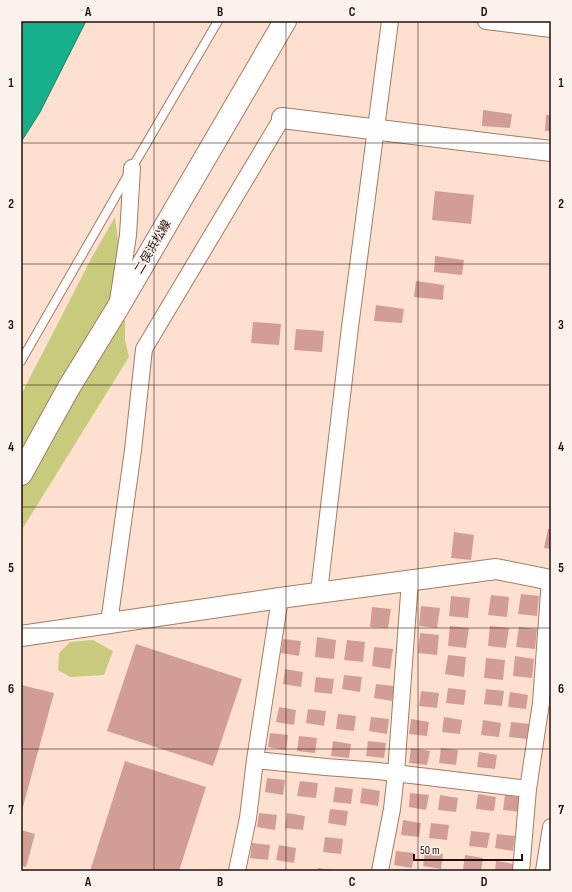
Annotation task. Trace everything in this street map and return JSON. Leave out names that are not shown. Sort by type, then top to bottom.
[{"type":"main road","name":"二俣浜松線","points":[[21,474],[68,389],[117,309],[285,21]]},
{"type":"street","points":[[319,592],[350,327],[390,21]]},
{"type":"street","points":[[486,21],[551,29]]},
{"type":"street","points":[[109,623],[133,450],[144,349],[282,118],[551,152]]},
{"type":"street","points":[[117,309],[128,235],[132,168]]},
{"type":"street","points":[[21,636],[319,592],[496,569],[551,580],[541,703],[528,789],[521,871]]},
{"type":"street","points":[[380,871],[392,809],[396,773],[410,580]]},
{"type":"street","points":[[237,871],[248,818],[255,760],[280,598]]},
{"type":"street","points":[[255,760],[396,773],[528,789]]},
{"type":"street","points":[[544,871],[551,827]]},
{"type":"lane","points":[[21,361],[218,21]]},
{"type":"shaded area","points":[[21,21],[86,21],[40,112],[21,142]]},
{"type":"shaded area","points":[[115,217],[125,295],[125,340],[129,357],[21,531],[21,395],[92,257]]},
{"type":"shaded area","points":[[93,640],[113,651],[104,675],[70,677],[58,670],[59,653],[70,642]]},
{"type":"building","points":[[483,110],[512,114],[510,128],[482,126]]},
{"type":"building","points":[[546,115],[551,115],[551,131],[545,131]]},
{"type":"building","points":[[435,191],[474,195],[471,224],[432,220]]},
{"type":"building","points":[[435,256],[464,260],[462,275],[434,272]]},
{"type":"building","points":[[416,281],[444,285],[443,300],[414,297]]},
{"type":"building","points":[[376,305],[404,309],[402,323],[374,321]]},
{"type":"building","points":[[253,322],[281,324],[279,345],[251,343]]},
{"type":"building","points":[[296,329],[324,331],[322,352],[294,350]]},
{"type":"building","points":[[548,529],[551,529],[551,549],[544,548]]},
{"type":"building","points":[[454,532],[474,535],[471,560],[451,558]]},
{"type":"building","points":[[521,594],[539,596],[537,616],[518,614]]},
{"type":"building","points":[[491,595],[509,597],[507,617],[488,615]]},
{"type":"building","points":[[451,596],[470,598],[468,618],[449,616]]},
{"type":"building","points":[[421,606],[440,608],[437,628],[419,626]]},
{"type":"building","points":[[372,607],[391,609],[388,628],[370,627]]},
{"type":"building","points":[[450,626],[469,628],[466,648],[448,646]]},
{"type":"building","points":[[490,626],[509,628],[506,648],[488,646]]},
{"type":"building","points":[[519,627],[537,629],[535,649],[516,647]]},
{"type":"building","points":[[420,633],[439,635],[437,655],[418,653]]},
{"type":"building","points":[[317,637],[336,640],[334,659],[315,657]]},
{"type":"building","points":[[283,639],[301,641],[299,656],[281,653]]},
{"type":"building","points":[[347,640],[365,642],[363,662],[344,660]]},
{"type":"building","points":[[136,644],[242,679],[213,766],[107,731]]},
{"type":"building","points":[[374,647],[393,649],[390,669],[372,666]]},
{"type":"building","points":[[448,655],[466,657],[464,677],[445,674]]},
{"type":"building","points":[[515,656],[534,659],[532,678],[513,676]]},
{"type":"building","points":[[486,658],[505,660],[503,680],[484,678]]},
{"type":"building","points":[[285,669],[303,672],[301,687],[283,684]]},
{"type":"building","points":[[344,675],[362,677],[360,692],[342,689]]},
{"type":"building","points":[[316,677],[334,679],[332,694],[314,692]]},
{"type":"building","points":[[376,684],[394,686],[392,701],[374,698]]},
{"type":"building","points":[[21,685],[54,693],[21,814]]},
{"type":"building","points":[[448,688],[466,690],[464,705],[446,703]]},
{"type":"building","points":[[486,689],[504,691],[502,706],[484,704]]},
{"type":"building","points":[[421,691],[439,693],[437,708],[419,706]]},
{"type":"building","points":[[510,692],[528,695],[526,709],[508,707]]},
{"type":"building","points":[[279,707],[296,710],[294,725],[276,722]]},
{"type":"building","points":[[308,709],[326,711],[324,726],[306,723]]},
{"type":"building","points":[[338,714],[356,716],[354,731],[336,729]]},
{"type":"building","points":[[371,717],[389,719],[387,734],[369,731]]},
{"type":"building","points":[[444,717],[462,720],[460,734],[442,732]]},
{"type":"building","points":[[411,719],[429,722],[427,736],[409,734]]},
{"type":"building","points":[[483,720],[501,723],[499,737],[481,735]]},
{"type":"building","points":[[511,722],[529,724],[527,739],[509,737]]},
{"type":"building","points":[[270,733],[288,735],[286,750],[268,747]]},
{"type":"building","points":[[299,736],[317,738],[315,753],[297,751]]},
{"type":"building","points":[[333,741],[351,744],[349,758],[331,756]]},
{"type":"building","points":[[368,741],[386,743],[384,758],[366,756]]},
{"type":"building","points":[[411,748],[430,751],[427,765],[409,763]]},
{"type":"building","points":[[441,748],[458,750],[456,765],[439,763]]},
{"type":"building","points":[[479,752],[497,755],[495,769],[477,767]]},
{"type":"building","points":[[125,761],[206,787],[179,871],[90,871]]},
{"type":"building","points":[[267,778],[285,780],[283,795],[265,792]]},
{"type":"building","points":[[300,781],[318,783],[316,798],[297,796]]},
{"type":"building","points":[[335,787],[353,789],[351,804],[333,802]]},
{"type":"building","points":[[362,788],[380,791],[378,806],[360,803]]},
{"type":"building","points":[[410,793],[429,795],[426,810],[409,807]]},
{"type":"building","points":[[478,794],[496,797],[494,811],[476,809]]},
{"type":"building","points":[[440,795],[458,798],[456,812],[438,810]]},
{"type":"building","points":[[505,795],[523,798],[521,812],[503,810]]},
{"type":"building","points":[[330,809],[348,811],[346,826],[328,823]]},
{"type":"building","points":[[259,813],[277,815],[275,830],[257,827]]},
{"type":"building","points":[[287,813],[305,816],[303,830],[285,828]]},
{"type":"building","points":[[403,820],[421,823],[419,837],[401,835]]},
{"type":"building","points":[[431,823],[449,825],[447,840],[429,838]]},
{"type":"building","points":[[21,830],[35,834],[26,867],[21,866]]},
{"type":"building","points":[[471,831],[490,833],[487,848],[469,846]]},
{"type":"building","points":[[497,834],[515,836],[513,851],[495,848]]},
{"type":"building","points":[[325,837],[343,839],[341,854],[323,852]]},
{"type":"building","points":[[252,843],[270,845],[268,860],[250,858]]},
{"type":"building","points":[[279,845],[296,848],[294,863],[276,860]]},
{"type":"building","points":[[396,851],[414,853],[412,868],[394,865]]},
{"type":"building","points":[[425,852],[443,854],[441,869],[423,866]]},
{"type":"building","points":[[465,855],[483,858],[481,871],[463,870]]},
{"type":"building","points":[[496,861],[514,864],[513,871],[495,871]]},
{"type":"building","points":[[318,868],[332,870],[332,871],[318,871]]}]
